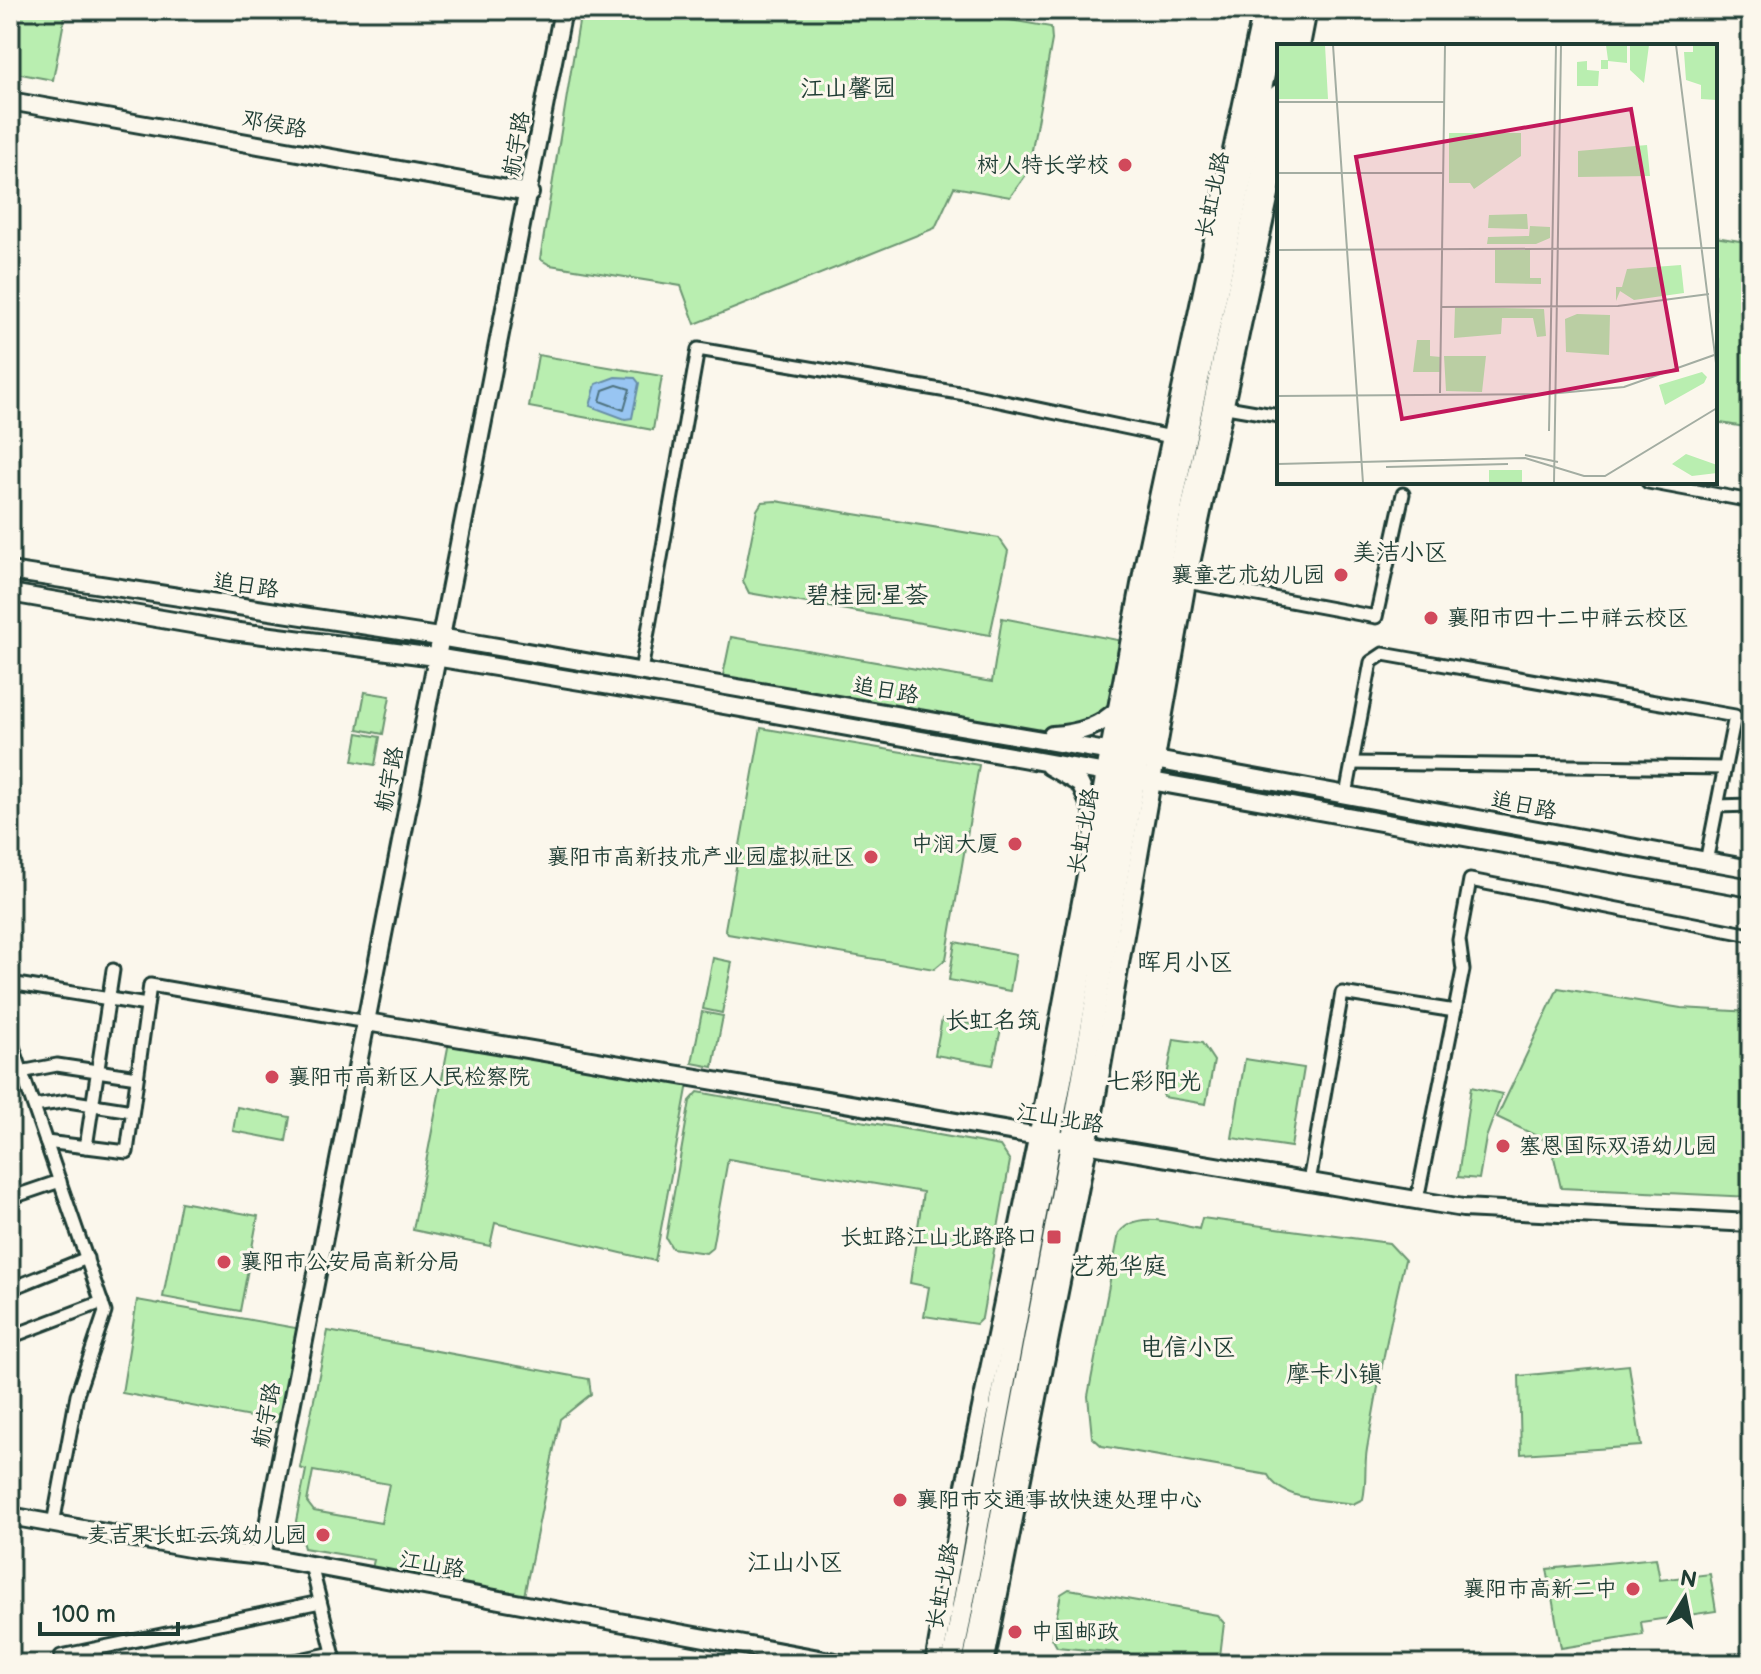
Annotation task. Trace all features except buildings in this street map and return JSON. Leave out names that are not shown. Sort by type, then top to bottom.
[{"type":"highway","name":"长虹北路","points":[[973,1664],[1129,765],[1140,665],[1178,438],[1278,10]]},
{"type":"highway","points":[[1289,44],[1297,10]]},
{"type":"highway","name":"长虹北路","points":[[952,1664],[1062,1142],[1105,848],[1129,765],[1218,406],[1277,105]]},
{"type":"street","name":"航宇路","points":[[262,1556],[435,657],[530,193],[563,10]]},
{"type":"street","points":[[1129,765],[1114,713],[1178,438],[1262,10]]},
{"type":"street","points":[[1301,44],[1308,10]]},
{"type":"street","name":"邓侯路","points":[[10,101],[530,193]]},
{"type":"street","points":[[985,1664],[1062,1142],[1094,815],[1129,765],[1187,582],[1218,406],[1277,160]]},
{"type":"street","points":[[641,671],[698,349],[971,395],[1178,438]]},
{"type":"street","points":[[1218,406],[1277,416]]},
{"type":"street","points":[[1659,484],[1751,501]]},
{"type":"street","points":[[1187,582],[1376,617],[1403,494]]},
{"type":"street","name":"追日路","points":[[10,571],[439,637],[1020,736],[1129,765],[1751,888]]},
{"type":"street","name":"追日路","points":[[10,593],[232,631],[435,657],[1021,756],[1129,765],[1346,795],[1751,869]]},
{"type":"street","points":[[1346,795],[1371,662],[1383,654],[1735,716],[1706,862]]},
{"type":"street","points":[[1020,736],[1071,734],[1096,726],[1123,703],[1140,665]]},
{"type":"street","points":[[1021,756],[1062,770],[1080,784],[1105,848]]},
{"type":"street","points":[[1352,763],[1724,768]]},
{"type":"street","points":[[1717,806],[1751,805]]},
{"type":"street","points":[[1417,1200],[1463,970],[1459,940],[1470,880],[1751,935]]},
{"type":"street","points":[[86,1147],[113,970]]},
{"type":"street","points":[[10,983],[147,1005]]},
{"type":"street","points":[[46,1142],[127,1152],[150,985],[367,1022]]},
{"type":"street","points":[[1309,1182],[1342,993],[1455,1011]]},
{"type":"street","name":"江山北路","points":[[367,1022],[1463,1208],[1751,1223]]},
{"type":"street","points":[[10,1038],[16,1072],[34,1106],[105,1312],[77,1395],[53,1524]]},
{"type":"street","points":[[16,1072],[57,1065],[137,1077]]},
{"type":"street","points":[[34,1106],[68,1101],[132,1111]]},
{"type":"street","points":[[934,1664],[964,1490],[1062,1142]]},
{"type":"street","points":[[10,1198],[60,1181]]},
{"type":"street","points":[[10,1289],[87,1258]]},
{"type":"street","points":[[10,1337],[102,1302]]},
{"type":"street","name":"江山路","points":[[10,1516],[262,1556],[846,1664]]},
{"type":"street","points":[[281,1664],[334,1658],[311,1565]]},
{"type":"street","points":[[61,1656],[320,1602]]},
{"type":"street","points":[[1737,1664],[1751,1662]]},
{"type":"green space","points":[[10,10],[66,10],[53,80],[10,72]]},
{"type":"green space","points":[[581,10],[952,10],[1051,27],[1052,40],[1028,172],[1010,197],[954,187],[935,228],[695,324],[681,286],[550,265],[540,259]]},
{"type":"green space","points":[[1748,227],[1751,228],[1751,428],[1717,422],[1717,237],[1746,242]]},
{"type":"green space","points":[[538,355],[662,376],[653,430],[529,407]]},
{"type":"green space","points":[[776,501],[999,538],[1008,551],[990,635],[749,593],[743,581],[757,510],[762,502]]},
{"type":"green space","points":[[1002,618],[1128,642],[1114,713],[1096,726],[1020,736],[721,685],[731,637],[992,682]]},
{"type":"green space","points":[[365,692],[390,696],[383,734],[358,729]]},
{"type":"green space","points":[[761,728],[979,765],[946,959],[934,969],[728,934],[725,929]]},
{"type":"green space","points":[[358,733],[380,737],[375,765],[353,761]]},
{"type":"green space","points":[[955,942],[1016,954],[1010,991],[949,980]]},
{"type":"green space","points":[[713,958],[732,962],[722,1013],[703,1009]]},
{"type":"green space","points":[[1558,988],[1681,1008],[1751,1012],[1751,1197],[1561,1188],[1553,1153],[1543,1139],[1497,1117]]},
{"type":"green space","points":[[702,1012],[723,1016],[713,1067],[692,1063]]},
{"type":"green space","points":[[942,1019],[1001,1029],[993,1065],[935,1055]]},
{"type":"green space","points":[[450,1037],[689,1078],[655,1261],[495,1223],[490,1246],[413,1230]]},
{"type":"green space","points":[[1174,1039],[1202,1043],[1214,1061],[1206,1104],[1163,1097]]},
{"type":"green space","points":[[1245,1059],[1304,1068],[1291,1147],[1232,1138]]},
{"type":"green space","points":[[1471,1087],[1502,1094],[1486,1138],[1479,1179],[1458,1177]]},
{"type":"green space","points":[[698,1092],[1000,1146],[1010,1161],[982,1318],[976,1324],[924,1316],[929,1287],[910,1283],[923,1192],[728,1159],[712,1248],[706,1253],[672,1248],[666,1238],[690,1101]]},
{"type":"green space","points":[[237,1107],[290,1117],[286,1141],[233,1131]]},
{"type":"green space","points":[[181,1202],[258,1216],[240,1311],[163,1297]]},
{"type":"green space","points":[[1202,1218],[1389,1243],[1405,1260],[1371,1425],[1363,1499],[1353,1504],[1306,1498],[1284,1490],[1268,1475],[1102,1446],[1092,1437],[1088,1396],[1119,1233],[1127,1226],[1146,1220],[1199,1229]]},
{"type":"green space","points":[[137,1300],[307,1330],[288,1424],[122,1393]]},
{"type":"green space","points":[[328,1331],[589,1379],[591,1394],[560,1419],[524,1596],[372,1568],[374,1560],[304,1548],[296,1521],[306,1470],[300,1468]],"holes":[[[313,1471],[389,1484],[381,1523],[314,1511],[307,1502]]]},
{"type":"green space","points":[[1629,1365],[1641,1446],[1521,1454],[1519,1376]]},
{"type":"green space","points":[[1656,1558],[1660,1580],[1710,1574],[1716,1611],[1641,1622],[1643,1635],[1561,1648],[1547,1569]]},
{"type":"green space","points":[[1069,1589],[1217,1615],[1224,1623],[1220,1656],[1212,1662],[1057,1647],[1052,1638],[1061,1594]]},
{"type":"water","points":[[615,377],[635,378],[639,383],[632,418],[625,419],[590,406],[596,384]]},
{"type":"place","name":"树人特长学校","points":[[1125,165]]},
{"type":"place","name":"襄童艺术幼儿园","points":[[1341,575]]},
{"type":"place","name":"襄阳市四十二中祥云校区","points":[[1431,618]]},
{"type":"place","name":"中润大厦","points":[[1015,844]]},
{"type":"place","name":"襄阳市高新技术产业园虚拟社区","points":[[871,857]]},
{"type":"place","name":"襄阳市高新区人民检察院","points":[[272,1077]]},
{"type":"place","name":"塞恩国际双语幼儿园","points":[[1503,1146]]},
{"type":"place","name":"长虹路江山北路路口","points":[[1054,1237]]},
{"type":"place","name":"襄阳市公安局高新分局","points":[[224,1262]]},
{"type":"place","name":"襄阳市交通事故快速处理中心","points":[[900,1500]]},
{"type":"place","name":"麦吉果长虹云筑幼儿园","points":[[323,1535]]},
{"type":"place","name":"襄阳市高新二中","points":[[1633,1589]]},
{"type":"place","name":"中国邮政","points":[[1015,1632]]},
{"type":"district","name":"江山馨园","points":[[848,88]]},
{"type":"district","name":"美洁小区","points":[[1400,552]]},
{"type":"district","name":"碧桂园·星荟","points":[[867,595]]},
{"type":"district","name":"晖月小区","points":[[1185,962]]},
{"type":"district","name":"长虹名筑","points":[[993,1020]]},
{"type":"district","name":"七彩阳光","points":[[1154,1081]]},
{"type":"district","name":"艺苑华庭","points":[[1119,1266]]},
{"type":"district","name":"电信小区","points":[[1188,1347]]},
{"type":"district","name":"摩卡小镇","points":[[1334,1374]]},
{"type":"district","name":"江山小区","points":[[795,1562]]}]
